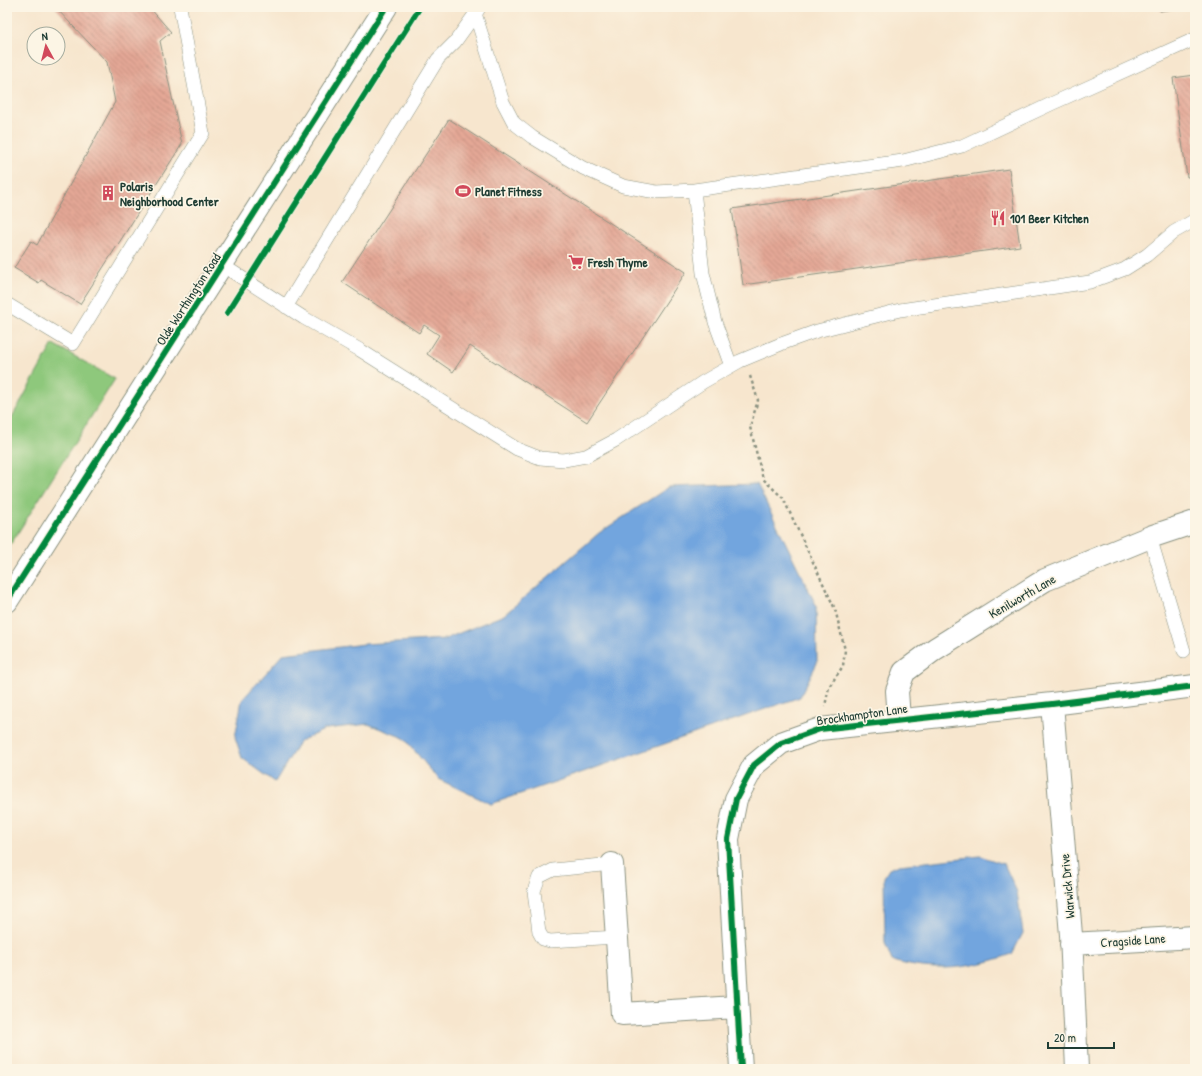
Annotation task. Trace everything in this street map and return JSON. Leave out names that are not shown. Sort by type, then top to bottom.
[{"type":"street","name":"Olde Worthington Road","points":[[7,601],[386,7]]},
{"type":"street","name":"Kenilworth Lane","points":[[898,719],[897,691],[904,672],[935,649],[1045,580],[1150,537],[1195,522]]},
{"type":"street","name":"Brockhampton Lane","points":[[741,1069],[736,1007],[728,839],[736,799],[754,765],[781,743],[820,729],[898,719],[1052,704],[1195,686]]},
{"type":"street","name":"Warwick Drive","points":[[1052,704],[1071,944],[1077,1069]]},
{"type":"street","points":[[612,864],[622,1014],[736,1007]]},
{"type":"street","name":"Cragside Lane","points":[[1071,944],[1195,937]]},
{"type":"lane","points":[[7,304],[73,344],[203,133],[180,7]]},
{"type":"lane","points":[[286,307],[438,59],[455,42],[476,10]]},
{"type":"lane","points":[[476,10],[502,102],[514,123],[532,137],[583,168],[623,186],[656,192],[694,190],[903,161],[962,146],[1195,39]]},
{"type":"lane","points":[[694,190],[703,273],[715,322],[731,366]]},
{"type":"lane","points":[[222,265],[286,307],[403,377],[490,434],[517,449],[540,458],[564,460],[586,456],[616,440],[703,382],[731,366],[817,330],[900,310],[971,298],[1090,282],[1125,269],[1147,255],[1174,232],[1195,220]]},
{"type":"lane","points":[[1150,537],[1184,651]]},
{"type":"lane","points":[[612,864],[553,870],[540,877],[534,891],[539,932],[543,939],[550,941],[617,937]]},
{"type":"path","points":[[745,359],[758,400],[750,427],[763,479],[783,498],[835,609],[842,636],[845,650],[843,666],[829,687],[825,706],[832,727]]},
{"type":"green space","points":[[53,344],[115,379],[7,550],[7,426]]},
{"type":"water","points":[[757,484],[816,605],[817,663],[800,697],[491,804],[438,779],[404,738],[368,724],[326,729],[300,741],[275,782],[242,758],[235,737],[242,700],[283,654],[364,644],[445,639],[504,615],[599,533],[669,487]]},
{"type":"water","points":[[980,856],[1004,864],[1017,892],[1023,933],[1012,954],[982,963],[953,968],[923,967],[892,961],[885,943],[884,877],[889,869],[899,865]]},
{"type":"building","name":"Polaris Neighborhood Center","points":[[55,7],[149,7],[171,32],[160,41],[182,144],[80,304],[41,280],[39,283],[14,268],[31,241],[37,245],[115,102],[107,62]]},
{"type":"building","points":[[1160,7],[1182,7],[1182,8],[1160,11]]},
{"type":"building","points":[[1195,75],[1195,176],[1187,177],[1173,78]]},
{"type":"building","points":[[449,119],[686,272],[587,422],[470,346],[453,372],[427,354],[439,335],[424,325],[419,333],[342,282]]},
{"type":"building","points":[[1009,169],[1020,246],[743,285],[732,209]]},
{"type":"cycle path","points":[[7,601],[386,7]]},
{"type":"cycle path","points":[[227,313],[420,7]]},
{"type":"cycle path","points":[[741,1069],[728,839],[736,799],[754,765],[781,743],[820,729],[1052,704],[1195,686]]},
{"type":"place","name":"Planet Fitness","points":[[463,191]]},
{"type":"place","name":"Polaris Neighborhood Center","points":[[108,193]]},
{"type":"place","name":"101 Beer Kitchen","points":[[998,218]]},
{"type":"place","name":"Fresh Thyme","points":[[576,262]]}]
